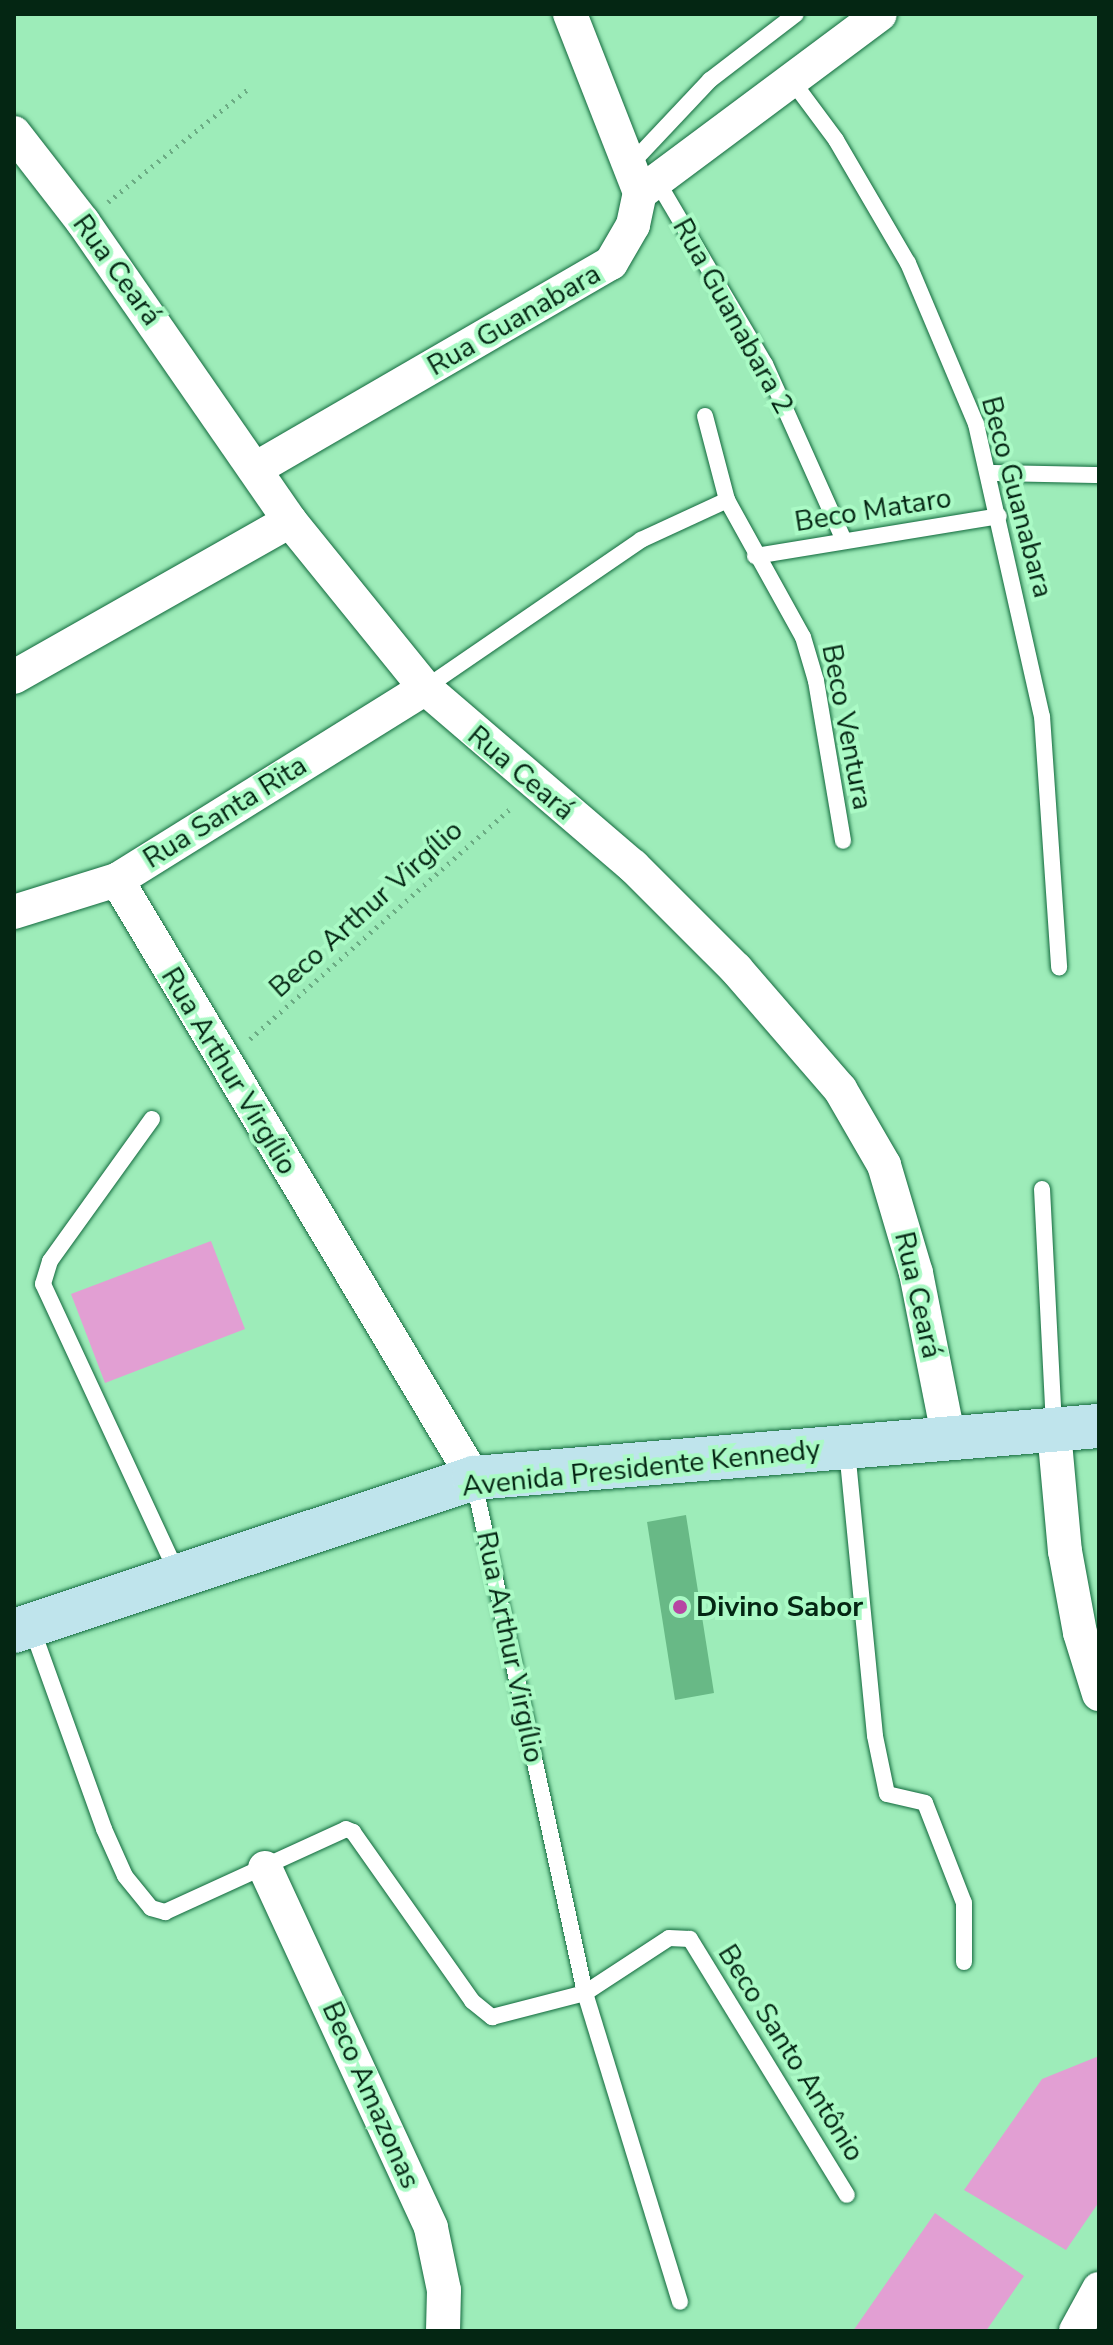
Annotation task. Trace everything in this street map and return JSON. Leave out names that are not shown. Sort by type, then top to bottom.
[{"type":"street","name":"Rua Guanabara 2","points":[[570,14],[642,180]]},
{"type":"street","points":[[642,180],[793,82],[880,14]]},
{"type":"street","name":"Rua Ceará","points":[[14,133],[83,222],[257,468],[290,521],[425,688],[633,866],[736,969],[840,1089],[884,1165],[916,1273],[949,1439]]},
{"type":"street","name":"Rua Guanabara","points":[[257,468],[611,263],[633,225],[642,180]]},
{"type":"street","points":[[14,677],[290,521]]},
{"type":"street","name":"Rua Santa Rita","points":[[14,912],[117,880],[425,688]]},
{"type":"street","name":"Rua Arthur Virgílio","points":[[117,880],[223,1064],[474,1478]]},
{"type":"street","name":"Avenida Presidente Kennedy","points":[[22,1628],[474,1478],[1099,1426]]},
{"type":"street","points":[[1054,1431],[1065,1551],[1080,1633],[1099,1694]]},
{"type":"street","name":"Beco Amazonas","points":[[265,1868],[431,2228],[444,2290],[443,2331]]},
{"type":"street","points":[[1076,2331],[1099,2289]]},
{"type":"lane","points":[[642,180],[710,80],[796,14]]},
{"type":"lane","name":"Beco Guanabara","points":[[793,82],[836,140],[908,263],[976,424],[990,473],[1042,716],[1059,967]]},
{"type":"lane","name":"Rua Guanabara 2","points":[[642,180],[765,364],[844,541]]},
{"type":"lane","name":"Beco Ventura","points":[[705,416],[727,500],[755,556],[803,637],[816,681],[843,841]]},
{"type":"lane","points":[[990,473],[1099,475]]},
{"type":"lane","points":[[425,688],[641,540],[727,500]]},
{"type":"lane","name":"Beco Mataro","points":[[755,556],[999,516]]},
{"type":"lane","points":[[152,1119],[44,1270],[43,1284],[178,1576]]},
{"type":"lane","points":[[1042,1189],[1054,1431]]},
{"type":"lane","points":[[846,1448],[875,1736],[887,1794],[925,1803],[964,1903],[964,1962]]},
{"type":"lane","name":"Rua Arthur Virgílio","points":[[474,1478],[585,1993],[680,2302]]},
{"type":"lane","points":[[22,1628],[104,1829],[139,1898],[165,1912],[265,1868],[337,1830],[353,1832],[483,2012],[492,2017],[585,1993]]},
{"type":"lane","name":"Beco Santo Antônio","points":[[585,1993],[669,1938],[690,1939],[847,2195]]},
{"type":"path","points":[[83,222],[247,90]]},
{"type":"path","name":"Beco Arthur Virgílio","points":[[223,1064],[536,785]]},
{"type":"shaded area","points":[[211,1241],[245,1329],[105,1383],[71,1294]]},
{"type":"shaded area","points":[[1099,2056],[1099,2202],[1066,2250],[964,2190],[1042,2079]]},
{"type":"shaded area","points":[[935,2213],[1024,2276],[986,2331],[853,2331]]},
{"type":"building","name":"Divino Sabor","points":[[686,1515],[714,1693],[675,1700],[647,1522]]},
{"type":"place","name":"Divino Sabor","points":[[680,1607]]}]
